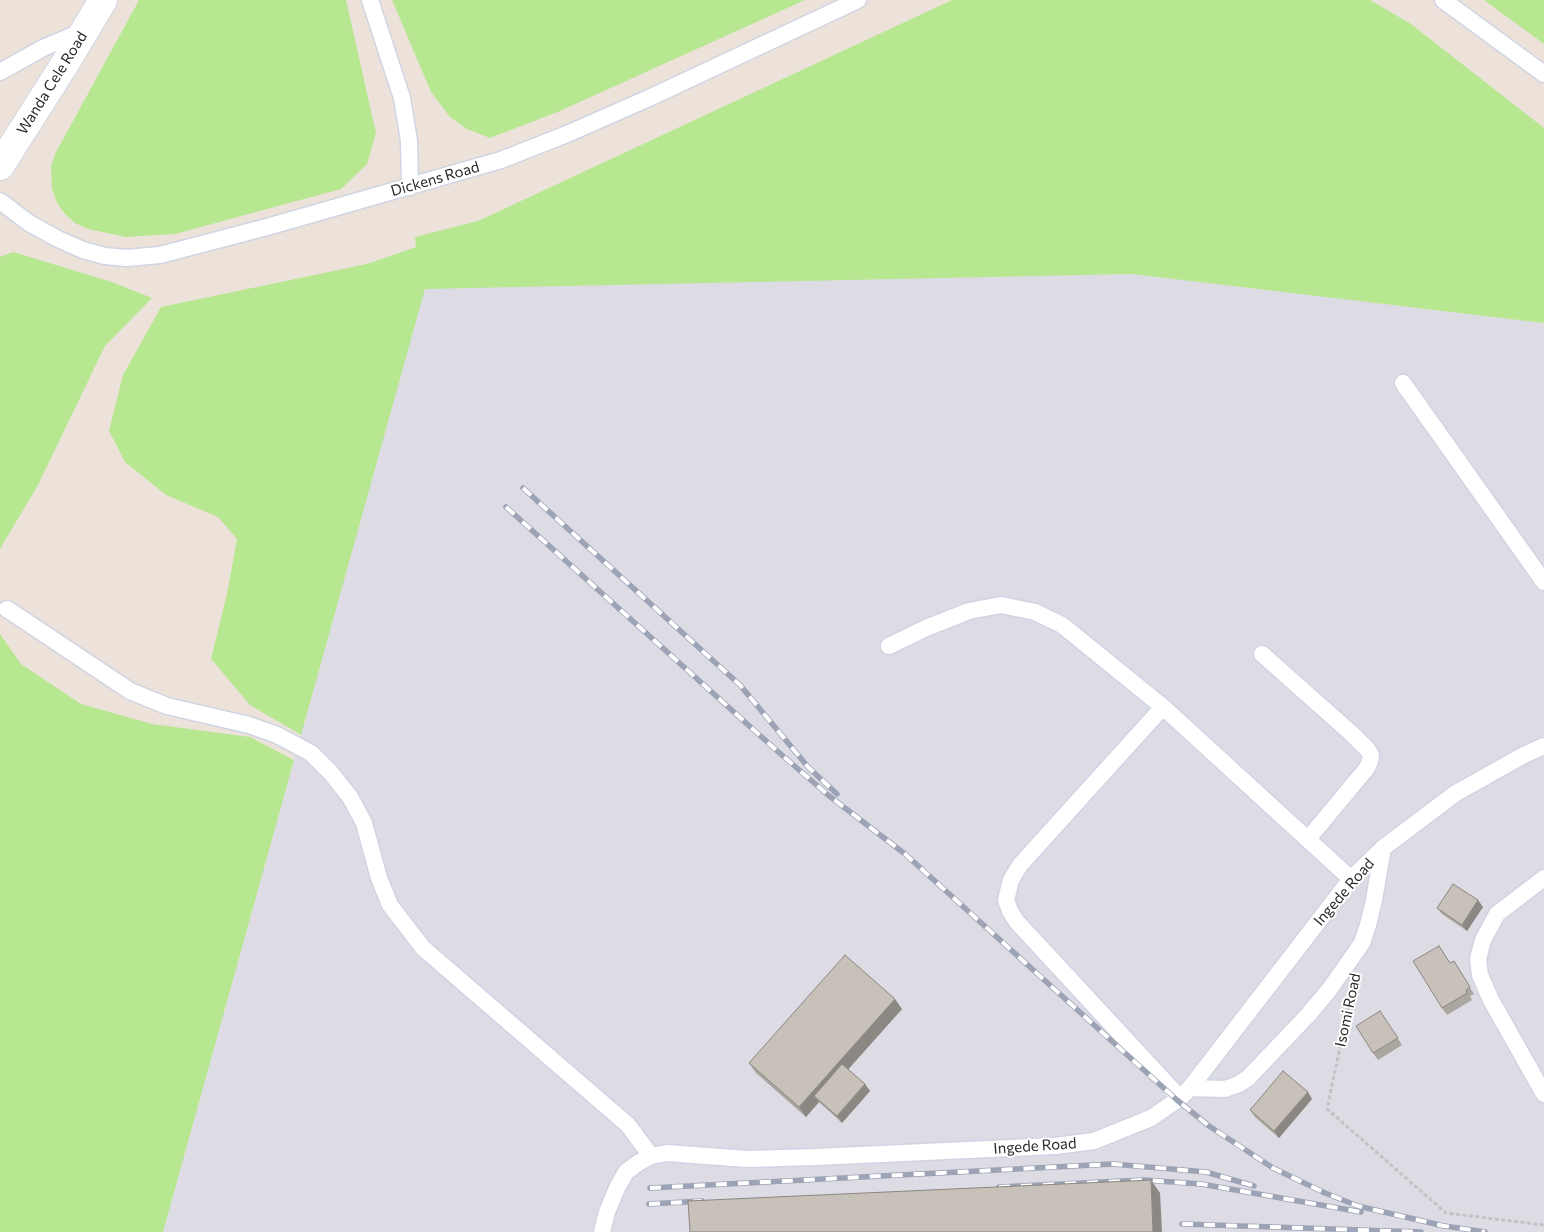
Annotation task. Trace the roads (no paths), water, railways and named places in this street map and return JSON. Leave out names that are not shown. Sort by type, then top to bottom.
[{"type":"street","name":"Wanda Cele Road","points":[[0,166],[103,0]]},
{"type":"lane","points":[[370,0],[402,98],[410,141],[410,187]]},
{"type":"lane","name":"Dickens Road","points":[[0,201],[29,223],[83,250],[104,256],[127,258],[160,255],[268,227],[501,160],[567,134],[858,0]]},
{"type":"lane","points":[[1444,0],[1544,74]]},
{"type":"lane","points":[[0,72],[43,48],[85,30]]},
{"type":"lane","points":[[1403,383],[1544,582]]},
{"type":"lane","points":[[889,646],[926,628],[969,611],[1000,605],[1035,612],[1062,625],[1163,707],[1351,879]]},
{"type":"lane","points":[[7,608],[130,691],[166,706],[249,725],[311,753],[331,773],[350,797],[364,823],[379,878],[390,905],[423,948],[628,1125],[651,1156]]},
{"type":"lane","points":[[1262,654],[1352,734],[1371,755],[1367,768],[1308,839]]},
{"type":"lane","points":[[1163,707],[1020,865],[1011,880],[1006,900],[1017,922],[1185,1093],[1225,1089],[1248,1078],[1313,1009],[1348,965],[1362,943],[1374,900],[1383,848],[1456,793],[1544,746]]},
{"type":"lane","name":"Ingede Road","points":[[602,1232],[607,1212],[626,1172],[651,1156],[667,1153],[747,1158],[816,1157],[1055,1146],[1094,1141],[1151,1118],[1185,1093],[1351,879],[1383,848]]},
{"type":"lane","points":[[1544,878],[1497,914],[1483,940],[1478,959],[1480,975],[1491,1000],[1544,1094]]},
{"type":"railway","points":[[523,488],[740,685],[808,767],[837,794]]},
{"type":"railway","points":[[506,507],[775,749],[828,795],[905,854],[1177,1100],[1209,1126],[1273,1168],[1325,1193],[1358,1206],[1444,1226]]},
{"type":"railway","points":[[650,1188],[1113,1164],[1206,1172],[1254,1186]]},
{"type":"railway","points":[[999,1187],[1144,1180],[1201,1184],[1361,1212]]},
{"type":"railway","points":[[649,1204],[702,1201]]},
{"type":"railway","points":[[1182,1224],[1421,1232]]},
{"type":"railway","points":[[1438,1225],[1485,1232]]}]
